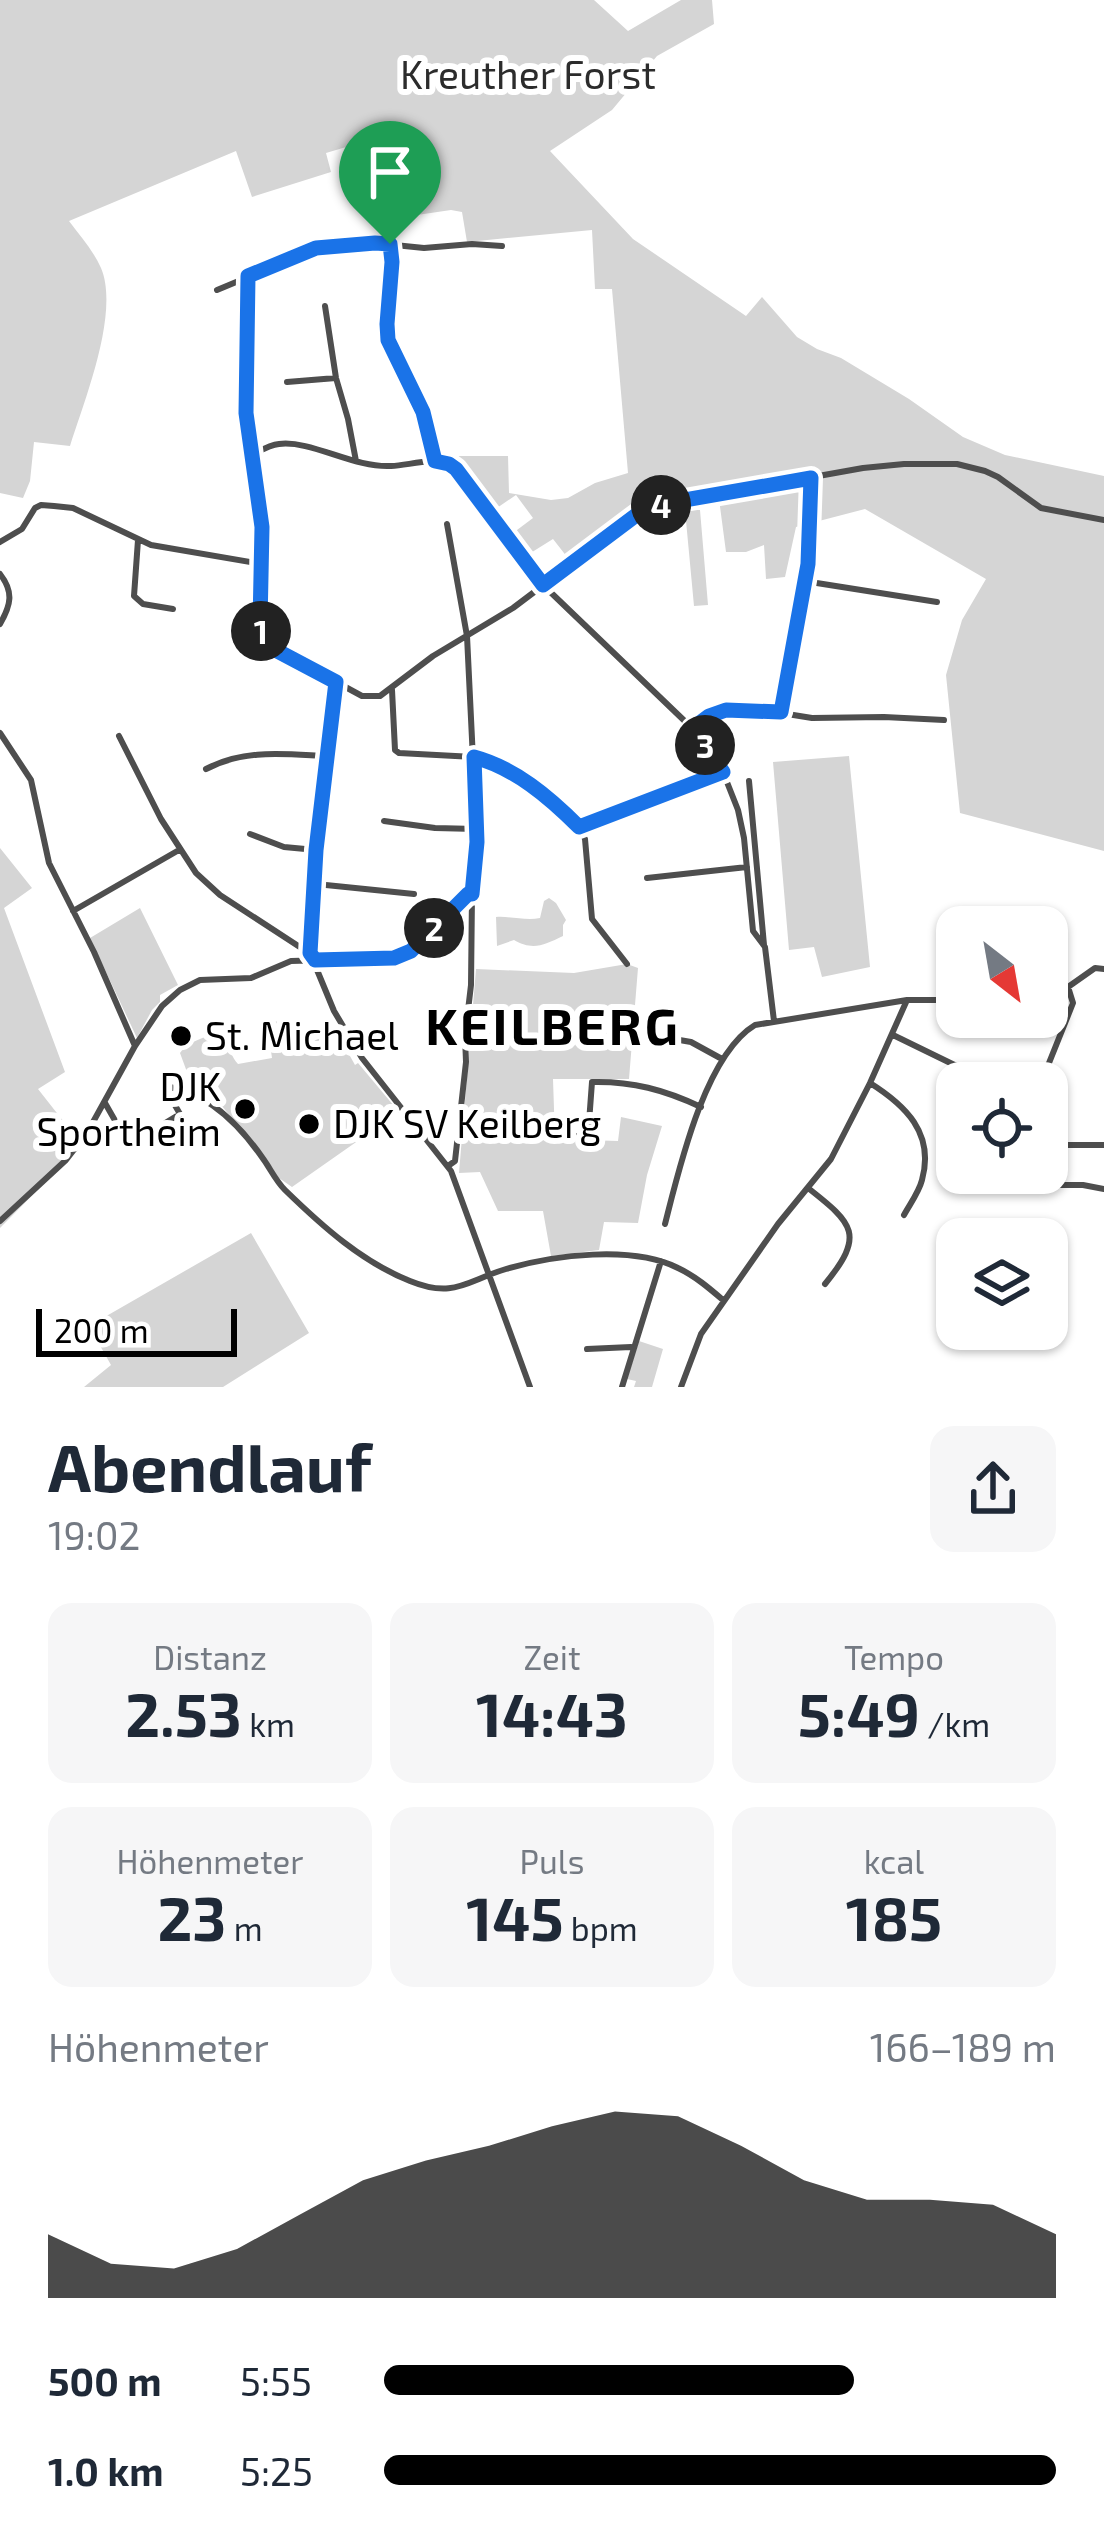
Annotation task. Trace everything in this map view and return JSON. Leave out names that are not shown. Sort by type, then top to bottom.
[{"type":"street","points":[[373,173],[392,262],[388,340],[423,412],[435,461]]},
{"type":"street","points":[[217,290],[316,248],[375,243],[424,248],[502,246]]},
{"type":"street","points":[[248,276],[245,400],[261,512],[260,624],[268,646],[362,696],[371,698],[392,690],[433,656],[500,616],[639,513],[662,504],[904,464],[957,464],[998,477],[1041,508],[1104,520]]},
{"type":"street","points":[[325,306],[356,462]]},
{"type":"street","points":[[287,382],[336,377]]},
{"type":"street","points":[[252,455],[270,446],[292,445],[380,466],[435,461],[456,469],[543,585],[693,728],[723,772],[738,810],[753,931],[765,947]]},
{"type":"street","points":[[781,712],[810,536],[811,478]]},
{"type":"street","points":[[0,542],[22,530],[41,505],[73,508],[151,545],[262,565]]},
{"type":"street","points":[[447,524],[466,636],[477,842],[466,1062],[454,1161],[449,1168]]},
{"type":"street","points":[[138,539],[134,596],[143,604],[173,609]]},
{"type":"street","points":[[0,574],[11,597],[0,624]]},
{"type":"street","points":[[803,580],[937,602]]},
{"type":"street","points":[[336,682],[316,850],[313,957],[332,1008],[362,1058],[449,1168],[530,1387]]},
{"type":"street","points":[[392,690],[394,750],[491,762],[535,788],[579,827],[585,839],[592,919],[626,964]]},
{"type":"street","points":[[693,728],[726,710],[812,718],[944,720]]},
{"type":"street","points":[[0,733],[32,780],[49,862],[135,1046]]},
{"type":"street","points":[[119,736],[161,819],[196,873],[220,895],[313,957]]},
{"type":"street","points":[[206,770],[251,754],[326,756]]},
{"type":"street","points":[[579,827],[723,772]]},
{"type":"street","points":[[749,781],[774,1021]]},
{"type":"street","points":[[384,821],[476,829]]},
{"type":"street","points":[[250,834],[284,848],[316,850]]},
{"type":"street","points":[[73,911],[180,849]]},
{"type":"street","points":[[647,878],[747,867]]},
{"type":"street","points":[[315,884],[414,894]]},
{"type":"street","points":[[0,1221],[88,1133],[135,1046],[162,1006],[180,990],[200,980],[251,978],[313,957],[394,958],[411,951],[472,894]]},
{"type":"street","points":[[1068,1016],[1073,1003],[1068,987],[1095,968],[1104,969]]},
{"type":"street","points":[[681,1387],[701,1334],[723,1300],[831,1159],[908,1000]]},
{"type":"street","points":[[665,1224],[701,1107],[722,1059],[740,1034],[774,1021],[936,1000]]},
{"type":"street","points":[[893,1035],[948,1062]]},
{"type":"street","points":[[668,1038],[691,1042],[722,1059]]},
{"type":"street","points":[[565,1136],[588,1136],[592,1082],[652,1087],[701,1107]]},
{"type":"street","points":[[870,1083],[901,1103],[920,1133],[922,1179],[904,1215]]},
{"type":"street","points":[[105,1103],[125,1138],[134,1142],[180,1114],[164,1086],[184,1088],[221,1110],[281,1186],[341,1240],[378,1266],[437,1290],[527,1264],[602,1254],[662,1261],[698,1279],[723,1300]]},
{"type":"street","points":[[1068,1145],[1104,1145]]},
{"type":"street","points":[[1068,1185],[1104,1189]]},
{"type":"street","points":[[808,1188],[838,1211],[850,1236],[849,1249],[825,1284]]},
{"type":"street","points":[[622,1387],[662,1261]]},
{"type":"street","points":[[587,1349],[633,1347]]},
{"type":"green space","name":"Kreuther Forst","points":[[0,0],[594,0],[628,31],[681,0],[712,0],[714,24],[657,56],[612,110],[550,151],[633,239],[746,316],[762,297],[797,337],[841,358],[963,437],[1005,455],[1104,476],[1104,851],[960,813],[946,675],[962,620],[986,579],[865,509],[796,527],[785,577],[766,579],[764,545],[746,552],[726,552],[719,499],[641,517],[640,512],[571,562],[553,539],[529,554],[513,533],[533,518],[516,495],[494,510],[454,460],[459,456],[508,456],[509,493],[551,500],[568,498],[628,473],[612,289],[595,289],[592,230],[467,242],[462,212],[417,215],[409,171],[372,176],[363,142],[326,153],[331,172],[252,197],[236,151],[69,221],[98,261],[106,287],[98,357],[70,446],[34,442],[23,498],[0,493]]},
{"type":"green space","points":[[685,510],[700,510],[708,605],[694,606]]},
{"type":"green space","points":[[849,756],[870,967],[822,977],[814,947],[789,950],[773,762]]},
{"type":"green space","points":[[0,848],[32,888],[4,908],[65,1072],[38,1089],[82,1145],[0,1228]]},
{"type":"green space","points":[[549,898],[566,920],[563,936],[538,946],[514,940],[497,946],[496,917],[540,918]]},
{"type":"green space","points":[[140,908],[178,985],[160,995],[137,1038],[90,938]]},
{"type":"green space","points":[[627,964],[638,968],[629,1079],[553,1079],[555,1139],[618,1141],[621,1117],[662,1126],[638,1223],[604,1222],[599,1250],[551,1256],[543,1211],[498,1211],[480,1172],[459,1173],[476,969],[574,973]]},
{"type":"green space","points":[[286,1019],[298,1044],[336,1031],[355,1065],[399,1112],[292,1187],[279,1178],[222,1106],[202,1093],[218,1082],[210,1070],[187,1072],[180,1053],[186,1045],[214,1033],[226,1042],[238,1064],[272,1058],[267,1024]]},
{"type":"green space","points":[[251,1233],[309,1333],[223,1387],[84,1387],[111,1365],[89,1326]]},
{"type":"green space","points":[[639,1341],[663,1349],[652,1387],[634,1387],[636,1381],[627,1379]]},
{"type":"place","name":"St. Michael","points":[[181,1036]]},
{"type":"place","name":"DJK Sportheim","points":[[245,1109]]},
{"type":"place","name":"DJK SV Keilberg","points":[[309,1124]]},
{"type":"district","name":"KEILBERG","points":[[553,1027]]},
{"type":"route","points":[[390,244],[388,340],[423,412],[435,461],[456,469],[543,585],[639,513],[662,504],[811,478],[808,564],[781,712],[726,710],[693,728],[723,772],[579,827],[535,788],[474,757],[477,842],[472,894],[403,955],[315,960],[310,953],[316,850],[336,682],[268,646],[262,636],[262,527],[246,413],[248,276],[316,248],[390,244]]}]
